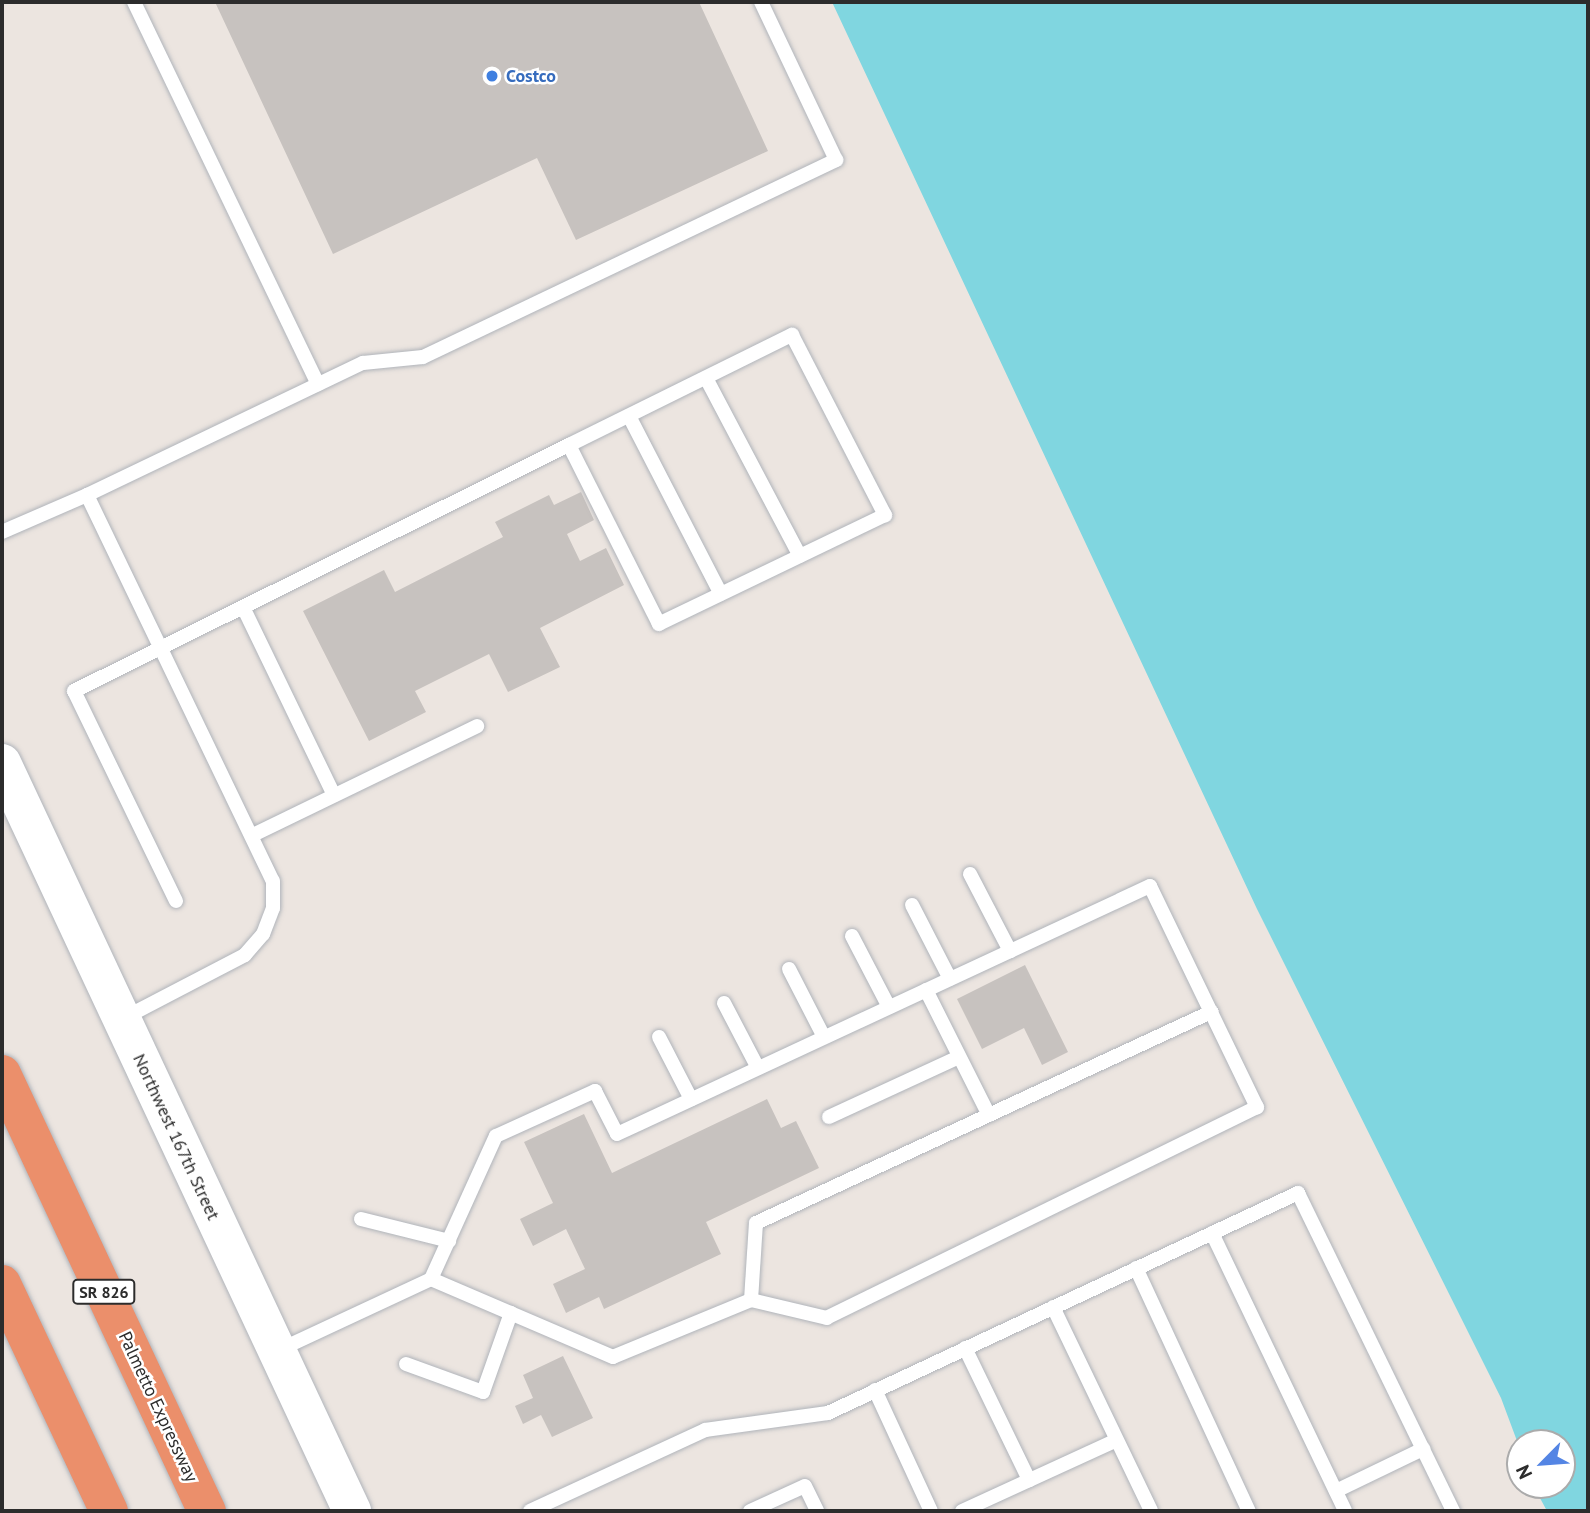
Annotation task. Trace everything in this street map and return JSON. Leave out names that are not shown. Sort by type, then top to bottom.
[{"type":"highway","name":"Palmetto Expressway","points":[[2,1074],[207,1511]]},
{"type":"highway","points":[[2,1284],[109,1511]]},
{"type":"street","name":"Northwest 167th Street","points":[[2,763],[352,1511]]},
{"type":"lane","points":[[134,2],[318,384]]},
{"type":"lane","points":[[3,528],[87,495],[363,363],[423,357],[836,160],[761,2]]},
{"type":"lane","points":[[176,901],[74,691],[569,445],[792,335],[885,515],[659,624],[569,445]]},
{"type":"lane","points":[[706,378],[800,556]]},
{"type":"lane","points":[[629,416],[721,594]]},
{"type":"lane","points":[[87,495],[255,834],[273,881],[273,908],[263,934],[245,956],[121,1020]]},
{"type":"lane","points":[[243,607],[334,795]]},
{"type":"lane","points":[[255,834],[477,726]]},
{"type":"lane","points":[[970,874],[1010,951]]},
{"type":"lane","points":[[277,1351],[431,1279],[496,1136],[595,1091],[617,1134],[1150,886],[1257,1107],[827,1318],[751,1300],[613,1357],[431,1279]]},
{"type":"lane","points":[[912,905],[950,979]]},
{"type":"lane","points":[[852,936],[889,1007]]},
{"type":"lane","points":[[789,969],[824,1037]]},
{"type":"lane","points":[[926,990],[989,1115]]},
{"type":"lane","points":[[724,1003],[758,1068]]},
{"type":"lane","points":[[751,1300],[756,1223],[1211,1012]]},
{"type":"lane","points":[[659,1037],[691,1099]]},
{"type":"lane","points":[[829,1117],[959,1056]]},
{"type":"lane","points":[[530,1511],[705,1430],[828,1413],[1298,1192],[1453,1511]]},
{"type":"lane","points":[[361,1219],[449,1241]]},
{"type":"lane","points":[[1212,1233],[1345,1511]]},
{"type":"lane","points":[[1136,1268],[1249,1511]]},
{"type":"lane","points":[[1053,1307],[1151,1511]]},
{"type":"lane","points":[[406,1364],[483,1392],[511,1313]]},
{"type":"lane","points":[[965,1348],[1029,1480]]},
{"type":"lane","points":[[876,1390],[931,1511]]},
{"type":"lane","points":[[962,1511],[1117,1440]]},
{"type":"lane","points":[[1336,1491],[1423,1449]]},
{"type":"lane","points":[[750,1511],[805,1486],[817,1511]]},
{"type":"water","points":[[832,2],[1588,2],[1588,1511],[1547,1511],[1540,1499],[1576,1499],[1576,1429],[1513,1429],[1501,1398],[1257,909]]},
{"type":"building","name":"Costco","points":[[215,2],[699,2],[768,151],[576,240],[537,158],[333,254]]},
{"type":"building","points":[[581,492],[594,520],[567,534],[580,561],[606,548],[624,585],[540,628],[560,667],[508,692],[489,654],[415,691],[426,712],[369,741],[303,611],[384,570],[395,592],[503,537],[495,522],[549,495],[554,505]]},
{"type":"building","points":[[1025,965],[1068,1052],[1042,1065],[1024,1028],[982,1049],[957,999]]},
{"type":"building","points":[[767,1099],[781,1128],[796,1121],[819,1168],[706,1222],[721,1254],[604,1309],[599,1297],[566,1313],[553,1284],[585,1269],[566,1229],[533,1246],[520,1219],[553,1203],[524,1142],[584,1114],[612,1173]]},
{"type":"building","points":[[563,1356],[593,1418],[552,1437],[541,1415],[523,1424],[515,1406],[533,1398],[523,1375]]},
{"type":"place","name":"Costco","points":[[492,76]]}]
